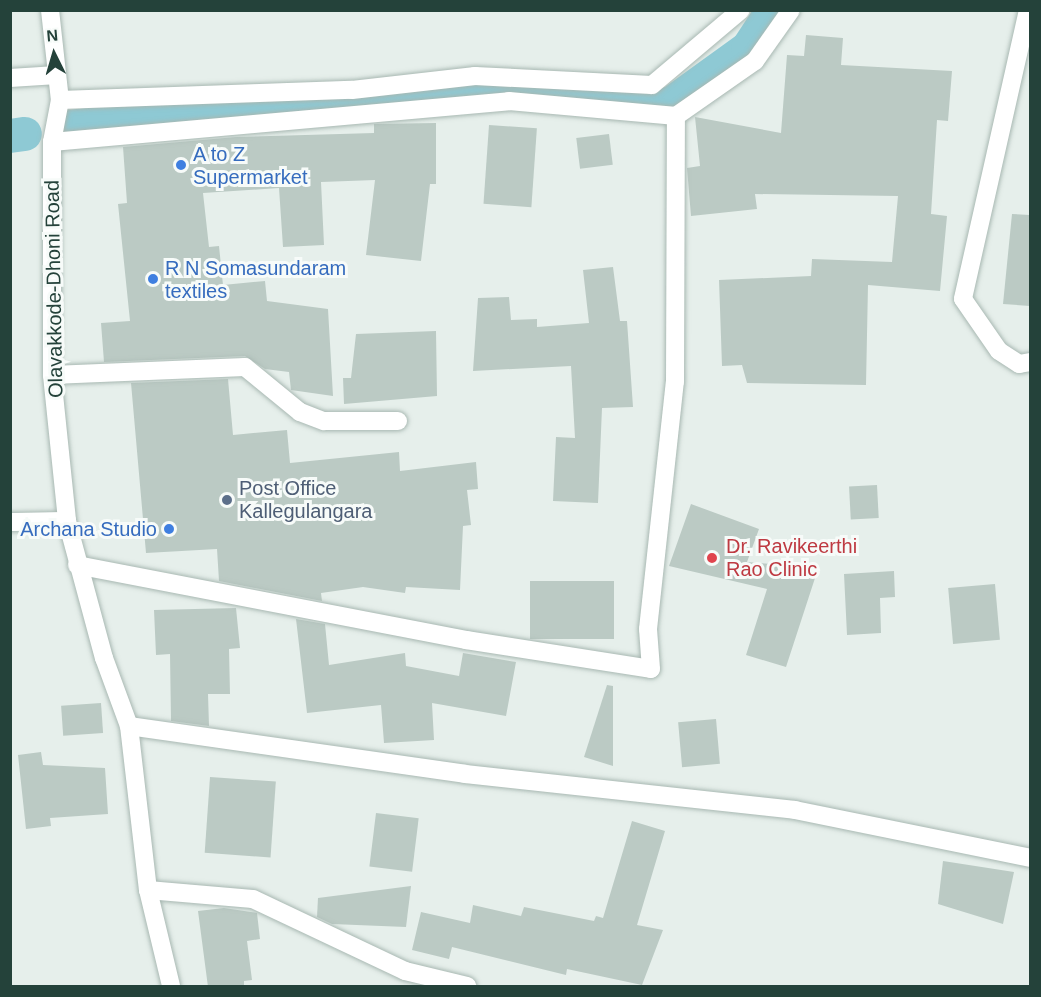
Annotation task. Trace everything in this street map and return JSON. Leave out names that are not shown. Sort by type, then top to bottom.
[{"type":"street","name":"Olavakkode-Dhoni Road","points":[[50,10],[60,100],[52,142],[52,375],[67,521],[77,565],[129,726],[148,890],[171,987]]},
{"type":"street","points":[[60,100],[352,90],[475,76],[652,86],[741,10]]},
{"type":"street","points":[[52,142],[509,101],[676,116],[755,61],[791,10]]},
{"type":"street","points":[[1028,10],[963,299],[999,351],[1019,364],[1030,362]]},
{"type":"street","points":[[10,78],[57,75]]},
{"type":"street","points":[[77,565],[466,640],[651,669],[648,629],[675,382],[676,116]]},
{"type":"street","points":[[52,375],[245,367],[300,412],[324,421],[398,421]]},
{"type":"street","points":[[10,522],[67,521]]},
{"type":"street","points":[[129,726],[465,774],[795,810],[1030,858]]},
{"type":"street","points":[[148,890],[253,899],[405,971],[467,987]]},
{"type":"building","points":[[806,35],[843,38],[841,65],[952,71],[948,121],[937,120],[931,214],[947,216],[940,291],[868,285],[866,385],[747,383],[742,365],[722,366],[719,280],[811,276],[812,259],[892,262],[898,196],[755,194],[757,209],[691,216],[687,168],[700,166],[695,117],[781,133],[787,55],[804,56]]},
{"type":"building","points":[[436,123],[436,184],[430,184],[421,261],[366,255],[375,180],[321,182],[324,245],[283,247],[279,188],[203,193],[209,247],[219,246],[223,285],[265,281],[267,301],[328,309],[333,396],[291,390],[289,372],[265,369],[245,356],[104,362],[101,323],[130,321],[118,204],[127,203],[123,147],[236,137],[374,133],[374,124]]},
{"type":"building","points":[[489,125],[537,128],[531,207],[483,204]]},
{"type":"building","points":[[609,134],[613,165],[580,169],[576,138]]},
{"type":"building","points":[[1012,214],[1030,215],[1030,306],[1003,304]]},
{"type":"building","points":[[613,267],[620,321],[627,321],[633,407],[602,408],[598,503],[553,501],[556,437],[575,438],[571,366],[473,371],[478,298],[509,297],[511,320],[537,319],[537,327],[589,323],[583,270]]},
{"type":"building","points":[[436,331],[437,396],[344,404],[343,378],[351,378],[356,334]]},
{"type":"building","points":[[228,379],[233,435],[287,430],[290,463],[399,452],[400,471],[476,462],[478,489],[467,490],[471,525],[463,526],[460,590],[406,587],[405,593],[363,587],[321,593],[322,601],[219,581],[217,549],[146,553],[131,383]]},
{"type":"building","points":[[877,485],[879,518],[851,519],[849,486]]},
{"type":"building","points":[[691,504],[759,529],[747,562],[807,567],[806,576],[816,575],[786,667],[746,655],[767,589],[669,566]]},
{"type":"building","points":[[894,571],[895,597],[880,598],[881,633],[847,635],[844,574]]},
{"type":"building","points":[[530,581],[614,581],[614,639],[530,639]]},
{"type":"building","points":[[995,584],[1000,640],[953,644],[948,588]]},
{"type":"building","points":[[236,608],[240,648],[229,649],[230,694],[208,694],[209,726],[171,721],[170,654],[156,655],[154,610]]},
{"type":"building","points":[[296,619],[325,624],[329,665],[405,653],[406,666],[459,676],[463,653],[516,662],[506,716],[432,703],[434,740],[384,743],[381,705],[307,713]]},
{"type":"building","points":[[607,685],[613,686],[613,766],[584,757]]},
{"type":"building","points":[[101,703],[103,733],[63,736],[61,706]]},
{"type":"building","points":[[716,719],[720,764],[682,767],[678,722]]},
{"type":"building","points":[[41,752],[43,765],[105,768],[108,814],[50,818],[51,826],[26,829],[18,755]]},
{"type":"building","points":[[210,777],[276,782],[271,857],[205,853]]},
{"type":"building","points":[[376,813],[419,818],[412,872],[369,867]]},
{"type":"building","points":[[632,821],[665,831],[637,925],[663,930],[642,985],[567,969],[566,975],[452,947],[449,959],[412,950],[421,912],[470,923],[473,905],[521,916],[524,907],[594,921],[596,916],[603,918]]},
{"type":"building","points":[[943,861],[1014,872],[1003,924],[938,904]]},
{"type":"building","points":[[411,886],[406,927],[332,924],[317,917],[318,898]]},
{"type":"building","points":[[224,908],[257,913],[260,939],[247,941],[252,980],[244,981],[244,987],[208,987],[198,911]]},
{"type":"waterway","points":[[68,127],[254,104],[508,92],[669,105],[748,48],[773,10]]},
{"type":"waterway","points":[[10,136],[25,134]]},
{"type":"place","name":"A to Z Supermarket","points":[[181,165]]},
{"type":"place","name":"R N Somasundaram textiles","points":[[153,279]]},
{"type":"place","name":"Post Office Kallegulangara","points":[[227,500]]},
{"type":"place","name":"Archana Studio","points":[[169,529]]},
{"type":"place","name":"Dr. Ravikeerthi Rao Clinic","points":[[712,558]]}]
